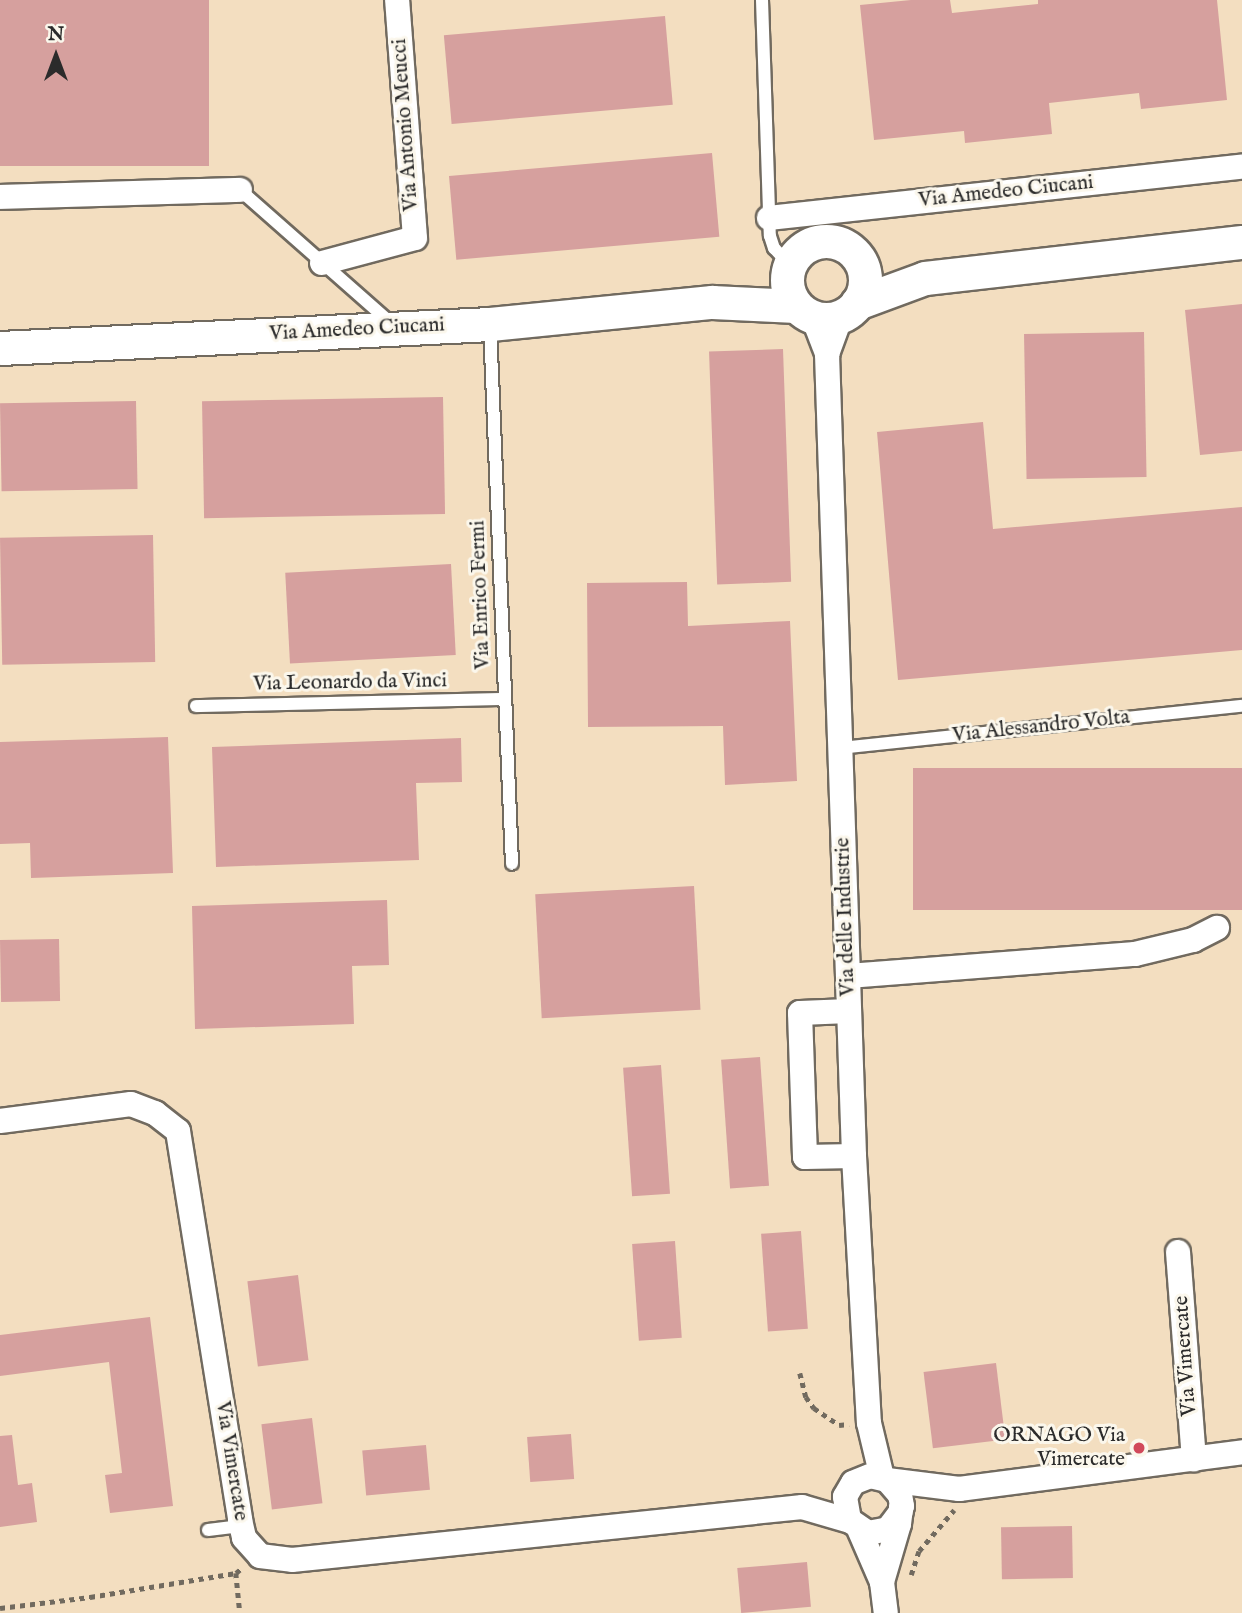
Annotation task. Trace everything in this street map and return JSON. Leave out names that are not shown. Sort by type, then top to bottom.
[{"type":"main road","name":"Via Amedeo Ciucani","points":[[712,302],[790,265],[802,249],[822,242],[844,246],[859,260],[883,270],[925,278]]},
{"type":"main road","name":"Via Amedeo Ciucani","points":[[0,348],[490,324],[712,302],[827,310],[925,278],[1242,242]]},
{"type":"main road","points":[[790,265],[787,286],[827,310],[864,284],[859,260]]},
{"type":"street","name":"Via Antonio Meucci","points":[[322,263],[415,238],[397,0]]},
{"type":"street","name":"Via Amedeo Ciucani","points":[[769,218],[1242,167]]},
{"type":"street","points":[[0,197],[240,190]]},
{"type":"street","name":"Via delle Industrie","points":[[827,310],[854,1156],[869,1423],[885,1478]]},
{"type":"street","points":[[848,976],[1135,954],[1193,940],[1217,928]]},
{"type":"street","points":[[849,1011],[800,1013],[804,1157],[854,1156]]},
{"type":"street","name":"Via Vimercate","points":[[0,1121],[131,1104],[155,1113],[178,1131],[241,1526],[244,1538],[260,1556]]},
{"type":"street","name":"Via Vimercate","points":[[1178,1252],[1194,1459]]},
{"type":"street","points":[[260,1556],[292,1560],[802,1507],[850,1488],[863,1478],[885,1478],[959,1489],[1242,1452]]},
{"type":"street","points":[[882,1582],[901,1511],[900,1495],[885,1478]]},
{"type":"street","points":[[850,1488],[844,1505],[882,1582],[886,1613]]},
{"type":"street","points":[[802,1507],[871,1533],[884,1531],[894,1524],[901,1511]]},
{"type":"lane","points":[[762,0],[769,218],[772,244],[790,265]]},
{"type":"lane","points":[[240,190],[397,328]]},
{"type":"lane","name":"Via Enrico Fermi","points":[[490,324],[512,864]]},
{"type":"lane","name":"Via Leonardo da Vinci","points":[[196,706],[505,699]]},
{"type":"lane","name":"Via Alessandro Volta","points":[[840,748],[1242,706]]},
{"type":"lane","points":[[208,1530],[241,1526]]},
{"type":"path","points":[[800,1373],[806,1397],[814,1408],[839,1425],[869,1423]]},
{"type":"path","points":[[909,1582],[919,1551],[961,1504],[959,1489]]},
{"type":"path","points":[[0,1608],[90,1597],[236,1573],[260,1556]]},
{"type":"path","points":[[236,1573],[240,1613]]},
{"type":"building","points":[[0,0],[209,0],[209,166],[0,166]]},
{"type":"building","points":[[911,0],[950,0],[952,13],[1038,4],[1038,0],[1217,0],[1227,100],[1141,109],[1139,93],[1049,103],[1052,134],[965,143],[964,131],[874,140],[860,5]]},
{"type":"building","points":[[665,16],[673,105],[452,124],[444,35]]},
{"type":"building","points":[[712,153],[719,237],[456,260],[449,176]]},
{"type":"building","points":[[1242,304],[1242,451],[1200,455],[1185,310]]},
{"type":"building","points":[[1144,332],[1147,477],[1027,479],[1024,334]]},
{"type":"building","points":[[783,349],[791,582],[717,584],[709,352]]},
{"type":"building","points":[[443,397],[445,514],[204,518],[202,401]]},
{"type":"building","points":[[136,401],[138,489],[2,491],[0,403]]},
{"type":"building","points":[[983,422],[993,529],[1242,507],[1242,650],[898,680],[877,432]]},
{"type":"building","points":[[153,535],[155,662],[2,665],[0,538]]},
{"type":"building","points":[[451,564],[456,655],[290,664],[285,573]]},
{"type":"building","points":[[687,582],[688,626],[790,621],[797,781],[725,785],[723,726],[588,727],[587,583]]},
{"type":"building","points":[[168,737],[173,873],[31,878],[30,843],[0,844],[0,742]]},
{"type":"building","points":[[461,738],[462,782],[416,783],[419,860],[216,867],[212,747]]},
{"type":"building","points":[[913,768],[1242,768],[1242,910],[913,910]]},
{"type":"building","points":[[694,886],[700,1010],[542,1018],[535,894]]},
{"type":"building","points":[[387,900],[389,965],[352,966],[354,1024],[195,1029],[192,906]]},
{"type":"building","points":[[59,939],[60,1001],[1,1002],[0,940]]},
{"type":"building","points":[[760,1057],[769,1186],[730,1188],[721,1060]]},
{"type":"building","points":[[661,1065],[670,1194],[632,1196],[623,1068]]},
{"type":"building","points":[[801,1231],[808,1329],[768,1332],[761,1234]]},
{"type":"building","points":[[675,1241],[682,1338],[639,1341],[632,1244]]},
{"type":"building","points":[[298,1275],[308,1360],[258,1367],[247,1281]]},
{"type":"building","points":[[150,1317],[173,1506],[110,1513],[105,1475],[122,1473],[109,1362],[0,1376],[0,1335]]},
{"type":"building","points":[[996,1363],[1005,1439],[933,1448],[924,1372]]},
{"type":"building","points":[[312,1418],[322,1503],[272,1510],[261,1424]]},
{"type":"building","points":[[571,1434],[574,1479],[530,1482],[527,1437]]},
{"type":"building","points":[[12,1435],[18,1485],[32,1483],[37,1522],[0,1527],[0,1436]]},
{"type":"building","points":[[426,1445],[430,1490],[366,1495],[362,1451]]},
{"type":"building","points":[[1072,1526],[1073,1578],[1002,1579],[1001,1527]]},
{"type":"building","points":[[807,1562],[811,1607],[741,1613],[737,1568]]},
{"type":"place","name":"ORNAGO Via Vimercate","points":[[1139,1448]]}]
